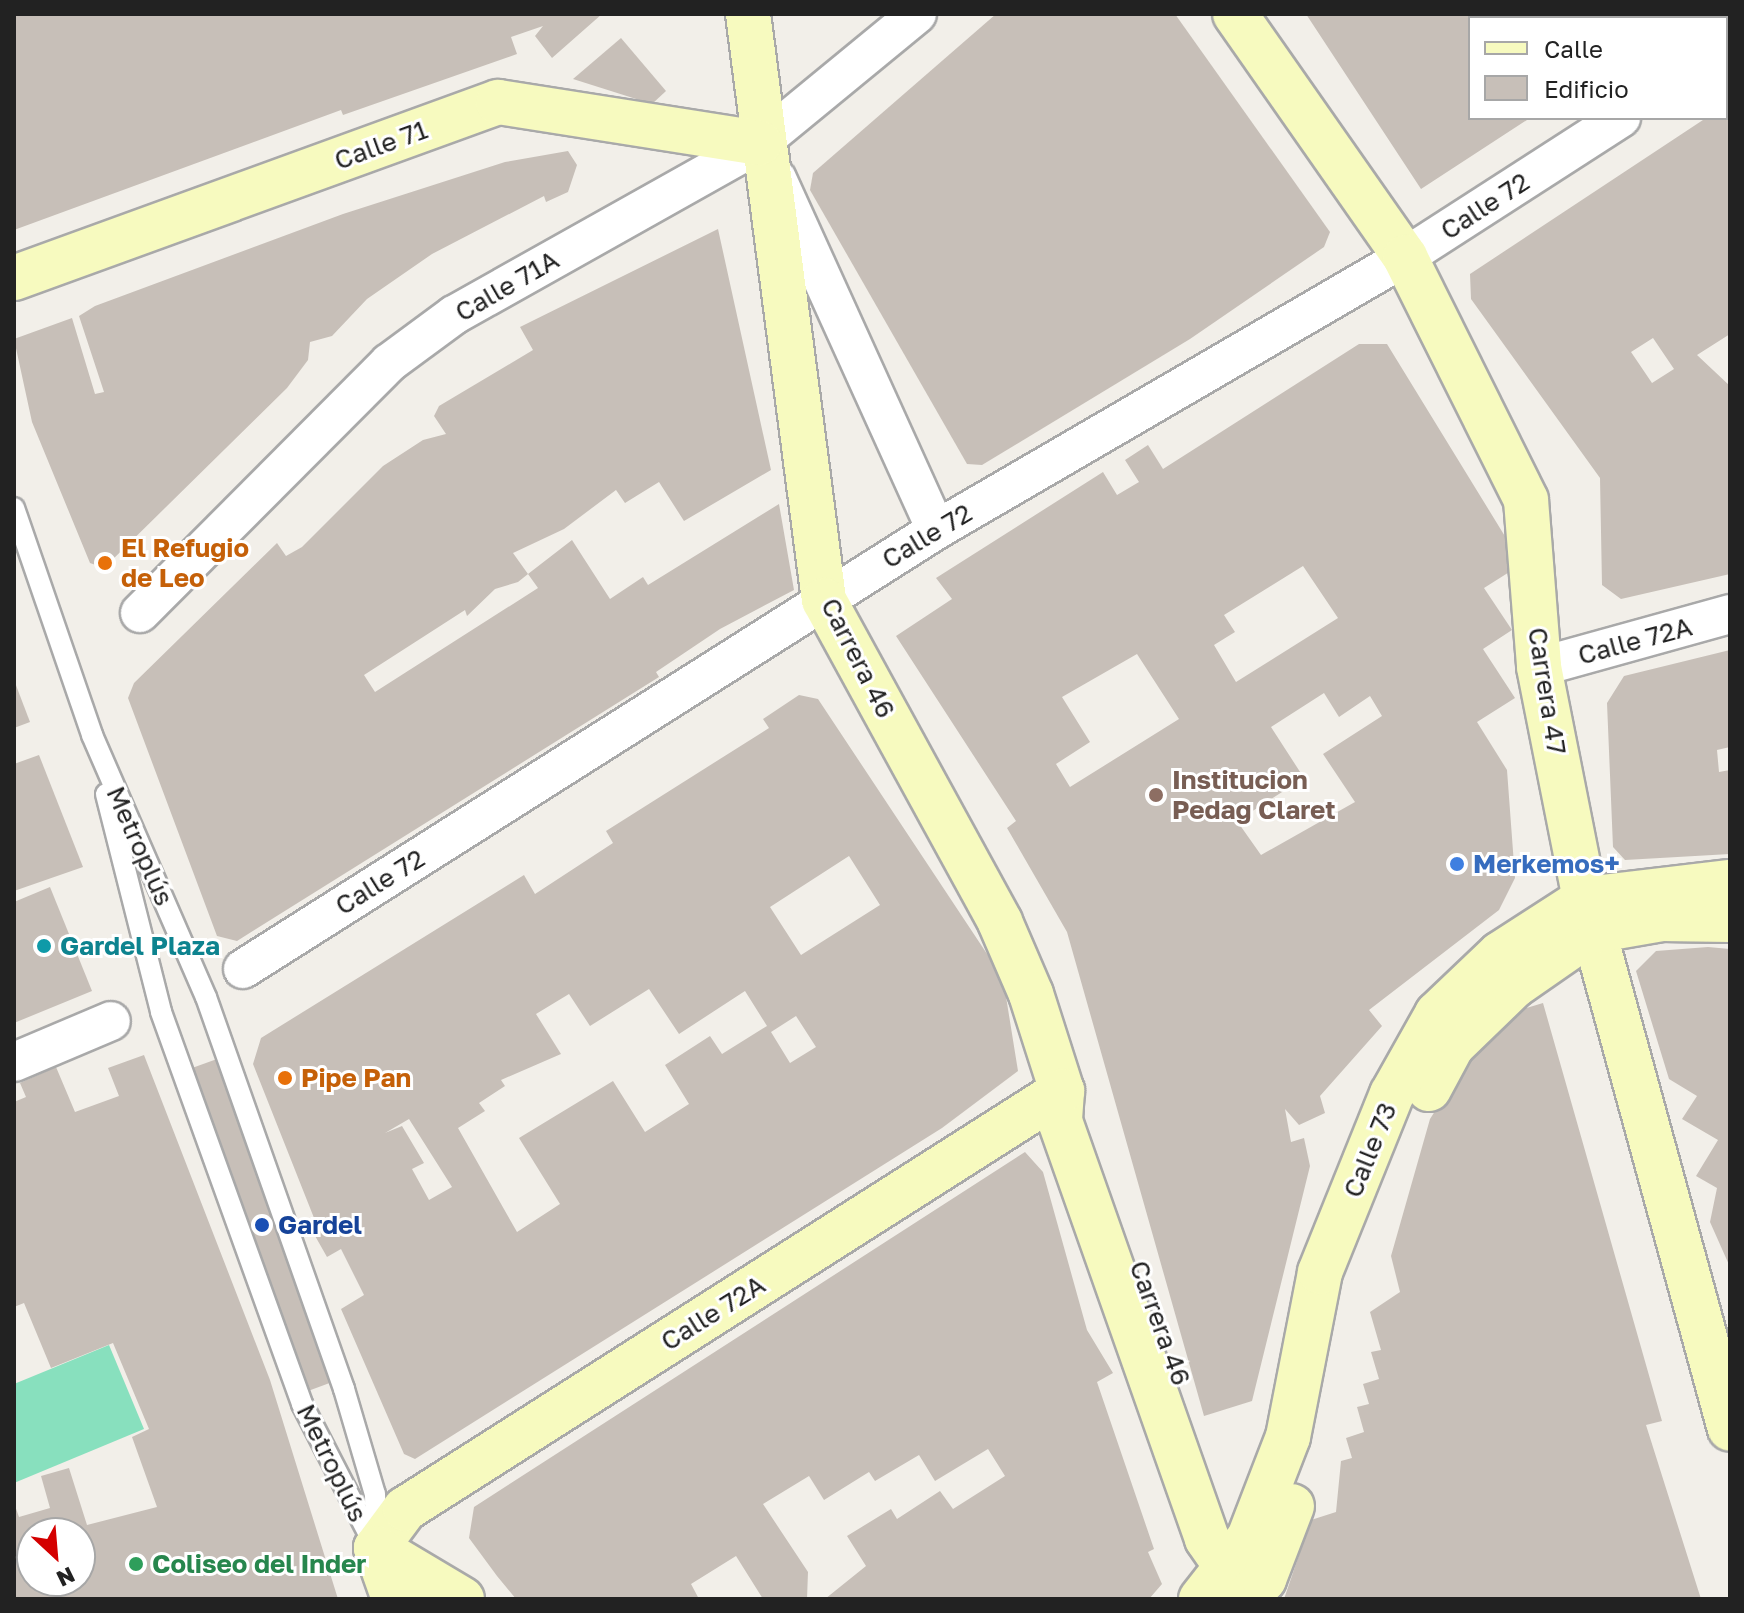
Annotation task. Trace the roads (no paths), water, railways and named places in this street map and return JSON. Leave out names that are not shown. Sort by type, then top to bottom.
[{"type":"street","name":"Carrera 46","points":[[748,14],[760,143],[824,600],[1000,922],[1062,1091],[1060,1121],[1227,1591]]},
{"type":"street","name":"Calle 71A","points":[[140,613],[389,363],[454,315],[760,143],[917,14]]},
{"type":"street","name":"Carrera 47","points":[[1235,14],[1405,257],[1526,500],[1539,667],[1589,915],[1714,1324],[1730,1429]]},
{"type":"street","name":"Calle 71","points":[[14,278],[498,102],[760,143]]},
{"type":"street","name":"Calle 72","points":[[243,969],[936,530],[1405,257],[1618,120]]},
{"type":"street","name":"Carrera 46","points":[[760,143],[936,530]]},
{"type":"street","name":"Calle 72A","points":[[1539,667],[1730,614]]},
{"type":"street","name":"Calle 73","points":[[1227,1591],[1288,1437],[1320,1272],[1392,1094],[1437,1014],[1500,954],[1589,915],[1730,882]]},
{"type":"street","name":"Calle 73","points":[[1589,915],[1730,920]]},
{"type":"street","points":[[14,1062],[111,1021]]},
{"type":"street","name":"Calle 72A","points":[[376,1548],[405,1509],[1062,1091]]},
{"type":"street","points":[[376,1548],[394,1599]]},
{"type":"street","points":[[376,1548],[462,1599]]},
{"type":"lane","name":"Metroplús","points":[[14,508],[92,735],[206,997],[339,1374],[375,1494],[376,1548]]},
{"type":"lane","name":"Metroplús","points":[[92,735],[161,1012],[302,1404],[376,1548]]},
{"type":"place","name":"El Refugio de Leo","points":[[105,563]]},
{"type":"place","name":"Institucion Pedag Claret","points":[[1156,795]]},
{"type":"place","name":"Merkemos+","points":[[1457,864]]},
{"type":"place","name":"Gardel Plaza","points":[[44,946]]},
{"type":"place","name":"Pipe Pan","points":[[285,1078]]},
{"type":"place","name":"Gardel","points":[[262,1225]]},
{"type":"place","name":"Coliseo del Inder","points":[[136,1564]]}]
